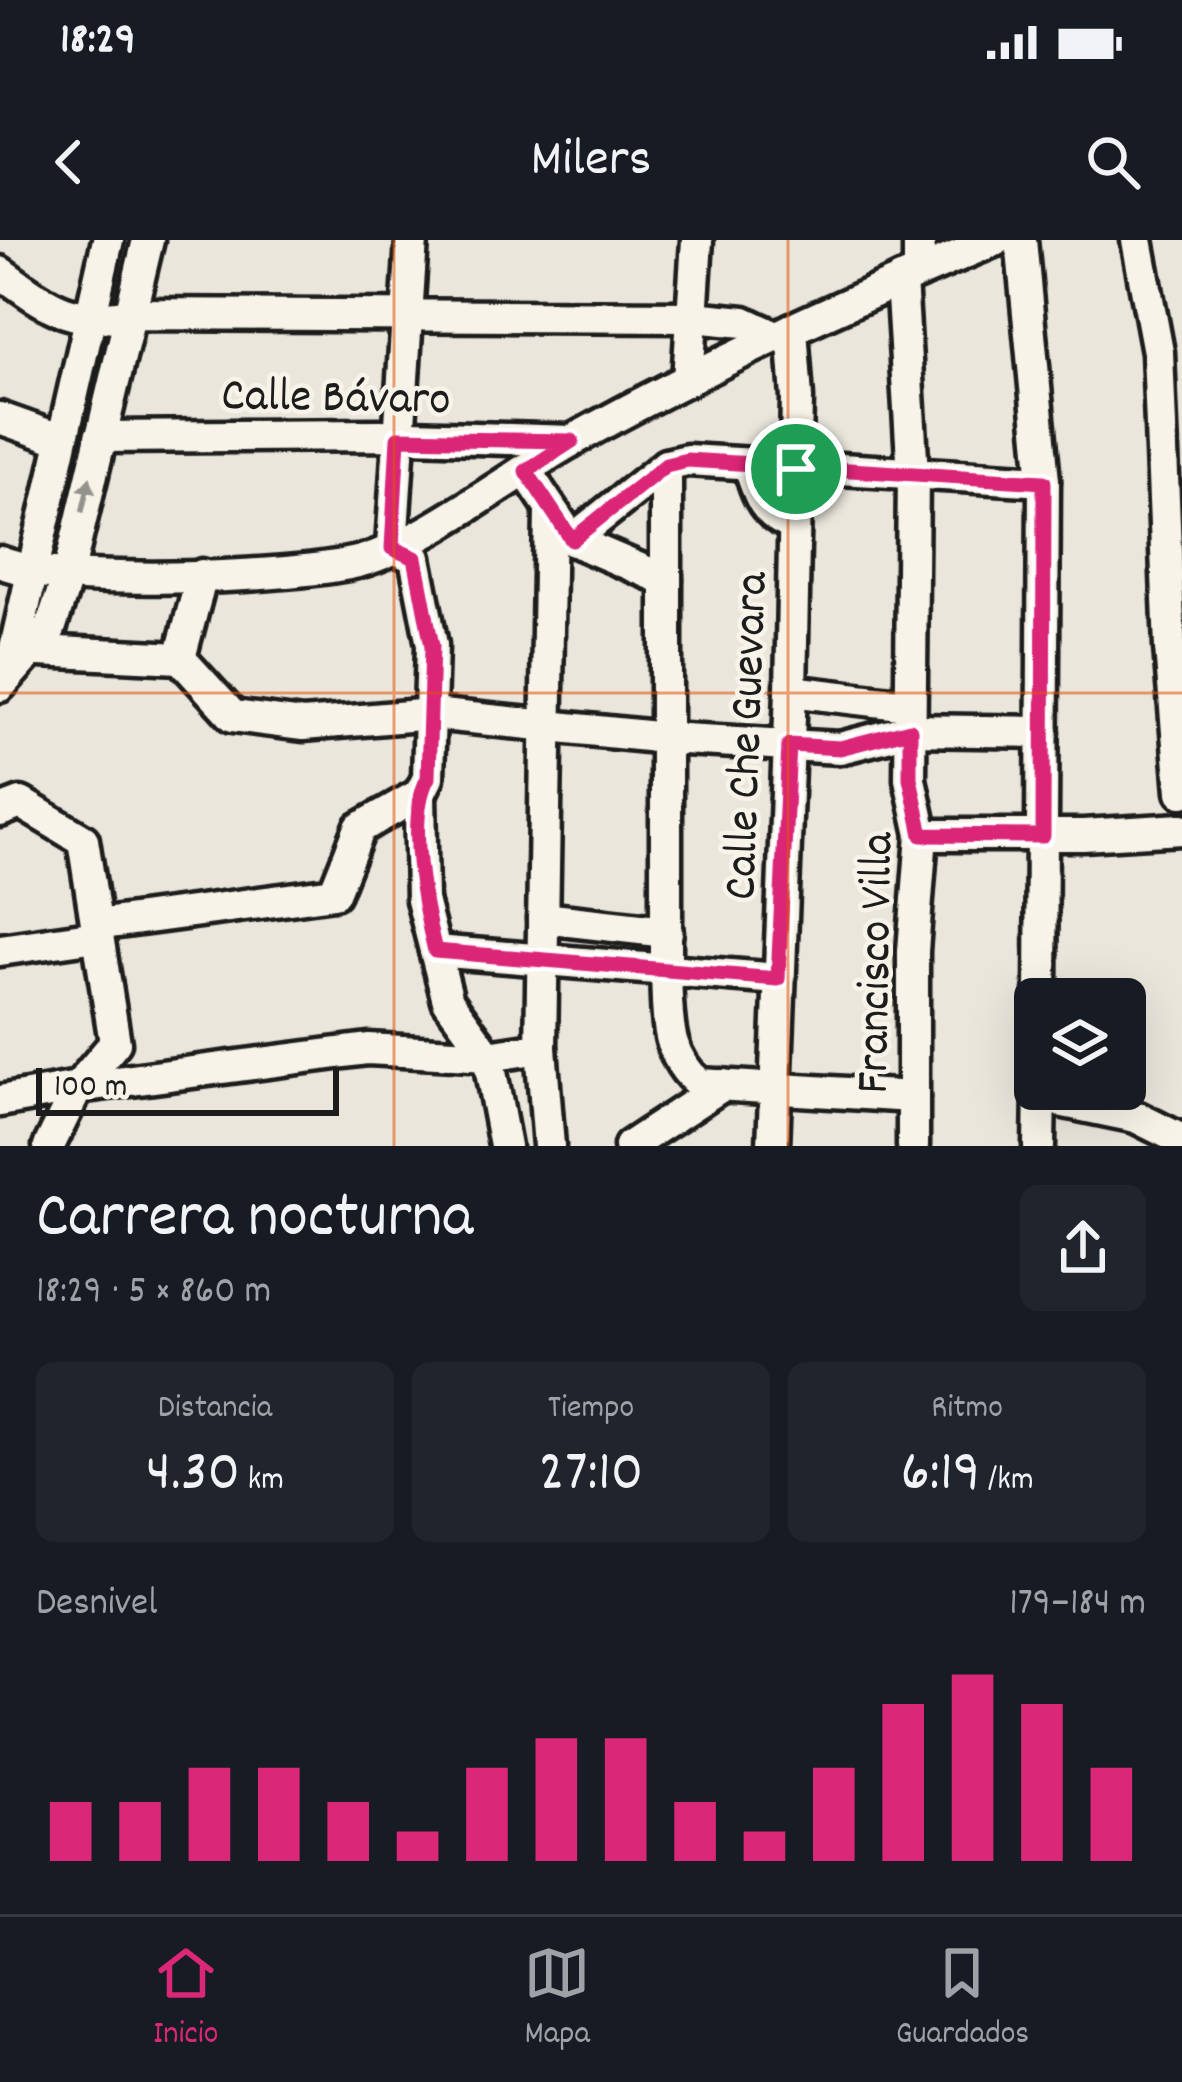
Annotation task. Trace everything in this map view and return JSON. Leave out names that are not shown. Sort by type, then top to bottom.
[{"type":"street","points":[[13,665],[14,568],[59,439],[108,240]]},
{"type":"street","points":[[13,665],[50,629],[68,575],[148,240]]},
{"type":"street","points":[[392,548],[412,240]]},
{"type":"street","points":[[688,380],[698,240]]},
{"type":"street","name":"Francisco Villa","points":[[913,1146],[913,951],[922,835],[910,778],[910,276],[919,240]]},
{"type":"street","points":[[14,568],[68,575],[202,575],[355,563],[392,548],[572,441],[688,380],[996,240]]},
{"type":"street","points":[[1021,240],[1044,482],[1041,978]]},
{"type":"street","points":[[1137,240],[1158,352],[1170,648],[1182,792]]},
{"type":"street","points":[[0,272],[51,308],[89,321],[131,314],[693,317],[744,322],[784,333]]},
{"type":"street","name":"Calle Che Guevara","points":[[773,1146],[796,469],[784,333]]},
{"type":"street","points":[[0,418],[59,439]]},
{"type":"street","name":"Calle Bávaro","points":[[100,437],[572,441]]},
{"type":"street","points":[[572,540],[666,465],[687,460],[1044,482]]},
{"type":"street","points":[[666,465],[666,972],[668,1031],[681,1069],[700,1084],[913,1097]]},
{"type":"street","points":[[749,466],[760,498],[775,520],[794,525]]},
{"type":"street","points":[[526,471],[572,540],[666,580]]},
{"type":"street","points":[[549,1146],[542,1048],[550,511]]},
{"type":"street","points":[[0,950],[334,892],[360,828],[419,794],[428,778],[432,646],[415,558],[392,548]]},
{"type":"street","points":[[180,658],[202,575]]},
{"type":"street","points":[[13,665],[180,658],[233,716],[302,725],[432,714],[666,738],[840,748],[909,718]]},
{"type":"street","points":[[791,691],[909,718],[1042,732]]},
{"type":"street","points":[[419,794],[422,900],[448,1001],[488,1056],[505,1146]]},
{"type":"street","points":[[0,811],[21,803],[83,840],[115,1043],[78,1087],[49,1146]]},
{"type":"street","points":[[922,835],[1043,836],[1182,829]]},
{"type":"street","points":[[543,918],[667,932]]},
{"type":"street","points":[[435,951],[778,979]]},
{"type":"street","points":[[0,1101],[368,1049],[488,1056],[542,1048]]},
{"type":"street","points":[[630,1146],[723,1085]]},
{"type":"street","points":[[1039,1146],[1040,1110]]},
{"type":"street","points":[[1082,1110],[1134,1131],[1182,1140]]},
{"type":"route","points":[[398,438],[572,441],[526,471],[572,540],[666,465],[687,460],[796,469],[1044,482],[1043,836],[922,835],[910,778],[910,730],[840,748],[789,745],[778,979],[435,951],[422,900],[419,794],[428,778],[432,646],[415,558],[392,548],[398,438]]}]
